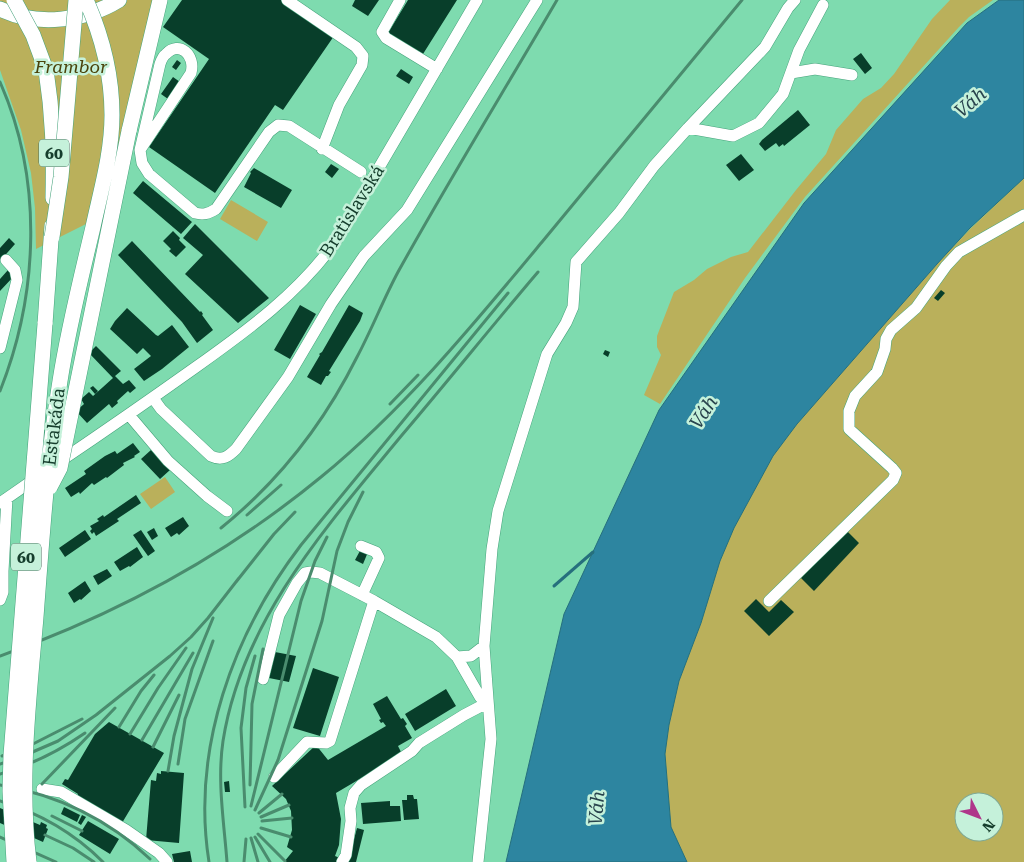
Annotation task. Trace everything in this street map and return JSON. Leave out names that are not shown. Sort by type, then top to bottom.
[{"type":"main road","name":"Estakáda","points":[[14,0],[33,35],[46,70],[52,109],[54,145],[52,237],[11,755],[10,791],[14,862]]},
{"type":"main road","points":[[52,237],[61,176],[76,0]]},
{"type":"main road","name":"Estakáda","points":[[29,862],[26,821],[26,762],[46,498],[60,379],[72,312],[104,178],[112,124],[107,64],[96,23],[86,0]]},
{"type":"main road","points":[[0,9],[19,17],[58,20],[100,11],[119,0]]},
{"type":"main road","points":[[46,498],[60,468],[129,131],[160,0]]},
{"type":"street","points":[[287,0],[356,47],[363,56],[362,65],[338,105],[322,149]]},
{"type":"street","points":[[400,0],[382,32],[386,38],[437,69]]},
{"type":"street","name":"Bratislavská","points":[[3,500],[129,416],[242,334],[292,292],[325,257],[336,241],[477,0]]},
{"type":"street","points":[[153,398],[160,409],[210,456],[226,458],[236,449],[288,377],[331,304],[364,256],[407,210],[537,0]]},
{"type":"street","points":[[478,862],[491,739],[484,646],[492,549],[498,511],[547,354],[573,307],[576,262],[619,213],[654,166],[765,47],[788,8],[795,0]]},
{"type":"street","points":[[688,128],[733,136],[759,122],[783,94],[799,50],[823,5]]},
{"type":"street","points":[[140,150],[191,73],[193,66],[191,58],[187,53],[179,49],[171,50],[164,54],[160,64],[140,150],[142,163],[149,174],[195,213],[202,215],[216,209],[269,132],[275,126],[281,124],[289,126],[322,149],[331,152],[361,172]]},
{"type":"street","points":[[790,73],[815,69],[852,75]]},
{"type":"street","points":[[769,602],[893,480],[896,473],[849,429],[848,423],[849,411],[855,396],[877,372],[885,349],[886,339],[891,330],[916,308],[946,266],[959,252],[1024,215]]},
{"type":"street","points":[[0,348],[16,280],[15,270],[6,260]]},
{"type":"street","points":[[129,416],[168,461],[227,511]]},
{"type":"street","points":[[0,600],[4,592],[2,572],[3,500]]},
{"type":"street","points":[[361,546],[376,552],[378,558],[362,595]]},
{"type":"street","points":[[263,680],[279,614],[296,583],[304,574],[311,572],[320,573],[374,601],[436,637],[457,657],[480,697],[488,703]]},
{"type":"street","points":[[274,777],[307,742],[326,743],[330,740],[374,601]]},
{"type":"street","points":[[457,657],[472,656],[484,646]]},
{"type":"street","points":[[342,862],[351,821],[350,808],[354,793],[361,785],[412,751],[420,743],[464,715],[488,703]]},
{"type":"street","points":[[42,789],[61,792],[126,830],[159,853],[167,862]]},
{"type":"green space","name":"Frambor","points":[[0,0],[155,0],[124,140],[86,224],[36,249],[35,208],[31,173],[21,130],[0,70]]},
{"type":"green space","points":[[950,0],[993,0],[969,17],[959,27],[805,197],[745,278],[660,404],[644,395],[661,355],[657,347],[657,336],[674,292],[694,280],[707,269],[731,257],[748,252],[826,154],[836,130],[863,99],[881,88],[894,74],[932,19]]},
{"type":"green space","points":[[1024,178],[1024,862],[687,862],[671,827],[665,754],[669,725],[679,681],[701,623],[720,561],[734,528],[773,456],[797,424],[970,229]]},
{"type":"green space","points":[[231,200],[268,222],[257,241],[220,219]]},
{"type":"green space","points":[[165,477],[175,492],[151,509],[140,494]]},
{"type":"water","name":"Váh","points":[[999,0],[1024,0],[1024,178],[970,228],[797,424],[773,456],[734,528],[720,561],[701,623],[679,681],[669,725],[665,754],[671,827],[687,862],[506,862],[564,614],[659,410],[804,203],[967,23]]},
{"type":"building","points":[[182,0],[281,0],[334,36],[283,110],[275,105],[215,193],[149,147],[209,59],[163,27]]},
{"type":"building","points":[[355,0],[379,0],[368,16],[352,6]]},
{"type":"building","points":[[408,0],[457,0],[423,54],[388,33]]},
{"type":"building","points":[[861,53],[872,68],[865,74],[853,59]]},
{"type":"building","points":[[177,60],[181,63],[176,70],[172,67]]},
{"type":"building","points":[[401,69],[413,77],[409,84],[396,76]]},
{"type":"building","points":[[173,77],[180,82],[168,99],[161,94]]},
{"type":"building","points":[[798,110],[810,125],[784,146],[783,144],[779,147],[776,143],[765,151],[759,144],[762,140]]},
{"type":"building","points":[[741,154],[754,170],[739,181],[726,165]]},
{"type":"building","points":[[331,164],[339,169],[332,178],[325,172]]},
{"type":"building","points":[[254,168],[292,190],[281,208],[244,187],[250,172]]},
{"type":"building","points":[[143,181],[192,222],[181,234],[133,193]]},
{"type":"building","points":[[195,224],[269,298],[238,323],[185,274],[203,255],[183,238]]},
{"type":"building","points":[[173,231],[186,247],[176,257],[169,251],[171,249],[163,241]]},
{"type":"building","points":[[9,238],[15,244],[0,261],[0,248]]},
{"type":"building","points":[[132,241],[203,314],[213,330],[197,343],[182,322],[118,255]]},
{"type":"building","points":[[8,270],[14,276],[0,291],[0,279]]},
{"type":"building","points":[[941,290],[945,293],[938,301],[934,298]]},
{"type":"building","points":[[300,305],[316,314],[290,359],[274,350]]},
{"type":"building","points":[[349,305],[363,313],[329,371],[331,372],[326,376],[321,385],[307,377]]},
{"type":"building","points":[[127,308],[158,336],[172,325],[189,347],[144,381],[134,369],[151,356],[143,348],[137,354],[110,329]]},
{"type":"building","points":[[96,346],[121,371],[115,376],[123,384],[129,380],[136,388],[130,393],[128,391],[112,408],[109,404],[87,423],[76,411],[84,404],[81,399],[89,392],[93,396],[113,378],[89,353]]},
{"type":"building","points":[[605,350],[610,352],[608,357],[603,354]]},
{"type":"building","points":[[93,386],[98,391],[95,394],[90,388]]},
{"type":"building","points":[[133,443],[140,452],[135,457],[123,463],[124,465],[107,478],[94,485],[92,483],[80,494],[79,492],[71,497],[65,488],[86,474],[84,471],[105,456],[115,451],[117,454]]},
{"type":"building","points":[[151,450],[170,470],[160,479],[141,459]]},
{"type":"building","points":[[136,495],[141,503],[117,519],[119,521],[96,536],[94,532],[92,534],[90,526],[99,521],[97,519],[103,515],[104,517]]},
{"type":"building","points":[[183,517],[189,526],[179,535],[177,533],[171,537],[165,528]]},
{"type":"building","points":[[154,528],[158,536],[152,540],[147,532]]},
{"type":"building","points":[[85,530],[91,539],[65,557],[59,548]]},
{"type":"building","points":[[141,530],[155,551],[148,556],[133,535]]},
{"type":"building","points":[[847,531],[859,543],[814,591],[801,578]]},
{"type":"building","points":[[137,547],[143,557],[130,567],[120,571],[114,562]]},
{"type":"building","points":[[361,549],[368,552],[363,564],[355,560]]},
{"type":"building","points":[[107,569],[112,576],[98,585],[93,576]]},
{"type":"building","points":[[85,581],[91,591],[81,600],[74,603],[68,593]]},
{"type":"building","points":[[756,599],[769,612],[781,600],[794,612],[769,636],[744,611]]},
{"type":"building","points":[[275,652],[296,656],[289,682],[269,678]]},
{"type":"building","points":[[313,668],[339,677],[320,736],[293,728]]},
{"type":"building","points":[[446,689],[456,706],[415,731],[405,714]]},
{"type":"building","points":[[387,696],[401,719],[403,718],[407,724],[405,726],[412,738],[398,746],[402,754],[336,793],[341,819],[339,845],[335,856],[340,858],[339,862],[284,862],[293,851],[287,847],[292,830],[291,811],[286,799],[272,786],[316,745],[328,760],[386,726],[379,720],[381,719],[373,704]]},
{"type":"building","points":[[109,722],[164,753],[122,823],[77,797],[78,794],[62,784],[65,779],[68,780],[95,734]]},
{"type":"building","points":[[161,771],[184,773],[179,843],[146,840],[151,780],[156,781],[157,773],[161,774]]},
{"type":"building","points":[[229,781],[230,792],[225,792],[224,782]]},
{"type":"building","points":[[407,795],[413,795],[414,799],[417,799],[419,819],[404,820],[402,800],[407,800]]},
{"type":"building","points":[[390,801],[390,806],[400,806],[401,821],[363,824],[361,803]]},
{"type":"building","points":[[64,807],[80,815],[77,822],[61,814]]},
{"type":"building","points":[[0,808],[40,825],[41,822],[47,825],[46,828],[48,829],[43,842],[0,823]]},
{"type":"building","points":[[82,815],[86,817],[81,825],[78,823]]},
{"type":"building","points":[[88,821],[119,839],[110,854],[79,835]]},
{"type":"building","points":[[357,828],[364,830],[356,862],[348,862]]},
{"type":"building","points":[[190,851],[192,862],[174,862],[172,854]]},
{"type":"waterway","points":[[554,586],[593,552]]},
{"type":"railway","points":[[221,528],[262,491],[280,471],[298,450],[330,405],[362,346],[398,272],[557,0]]},
{"type":"railway","points":[[0,656],[128,602],[208,557],[284,506],[352,450],[410,394],[464,335],[742,0]]},
{"type":"railway","points":[[0,82],[14,119],[24,157],[31,236],[28,276],[22,315],[13,354],[0,391]]},
{"type":"railway","points":[[227,862],[221,786],[223,741],[233,697],[248,655],[268,615],[317,540],[345,504],[538,272]]},
{"type":"railway","points":[[209,862],[205,820],[206,777],[212,736],[223,694],[237,655],[255,616],[301,545],[508,293]]},
{"type":"railway","points":[[390,404],[418,375]]},
{"type":"railway","points":[[247,515],[281,485]]},
{"type":"railway","points":[[255,810],[278,760],[322,621],[337,551],[348,522],[363,492]]},
{"type":"railway","points":[[236,582],[274,534],[295,512]]},
{"type":"railway","points":[[251,806],[301,601],[315,561],[327,537]]},
{"type":"railway","points":[[0,764],[58,741],[96,715],[191,637],[239,578]]},
{"type":"railway","points":[[168,771],[174,736],[192,669],[213,618]]},
{"type":"railway","points":[[178,764],[185,719],[213,641]]},
{"type":"railway","points":[[130,734],[158,688],[186,648]]},
{"type":"railway","points":[[250,785],[252,704],[263,649]]},
{"type":"railway","points":[[142,740],[193,653]]},
{"type":"railway","points":[[245,807],[241,728],[246,688],[255,656]]},
{"type":"railway","points":[[119,727],[141,691],[154,675]]},
{"type":"railway","points":[[153,747],[179,695]]},
{"type":"railway","points":[[42,784],[115,708]]},
{"type":"railway","points":[[2,756],[31,745],[82,719]]},
{"type":"railway","points":[[0,774],[44,757],[85,733]]},
{"type":"railway","points":[[0,785],[42,795],[81,810],[134,844],[150,859]]},
{"type":"railway","points":[[259,813],[282,794]]},
{"type":"railway","points":[[0,801],[55,825],[80,842],[103,862]]},
{"type":"railway","points":[[261,817],[289,805]]},
{"type":"railway","points":[[52,816],[82,831]]},
{"type":"railway","points":[[262,821],[292,818]]},
{"type":"railway","points":[[261,828],[291,837]]},
{"type":"railway","points":[[258,834],[285,861]]},
{"type":"railway","points":[[45,835],[73,848],[94,862]]},
{"type":"railway","points":[[0,837],[56,862]]},
{"type":"railway","points":[[255,837],[270,862]]},
{"type":"railway","points":[[251,838],[258,862]]},
{"type":"railway","points":[[244,862],[246,839]]}]
